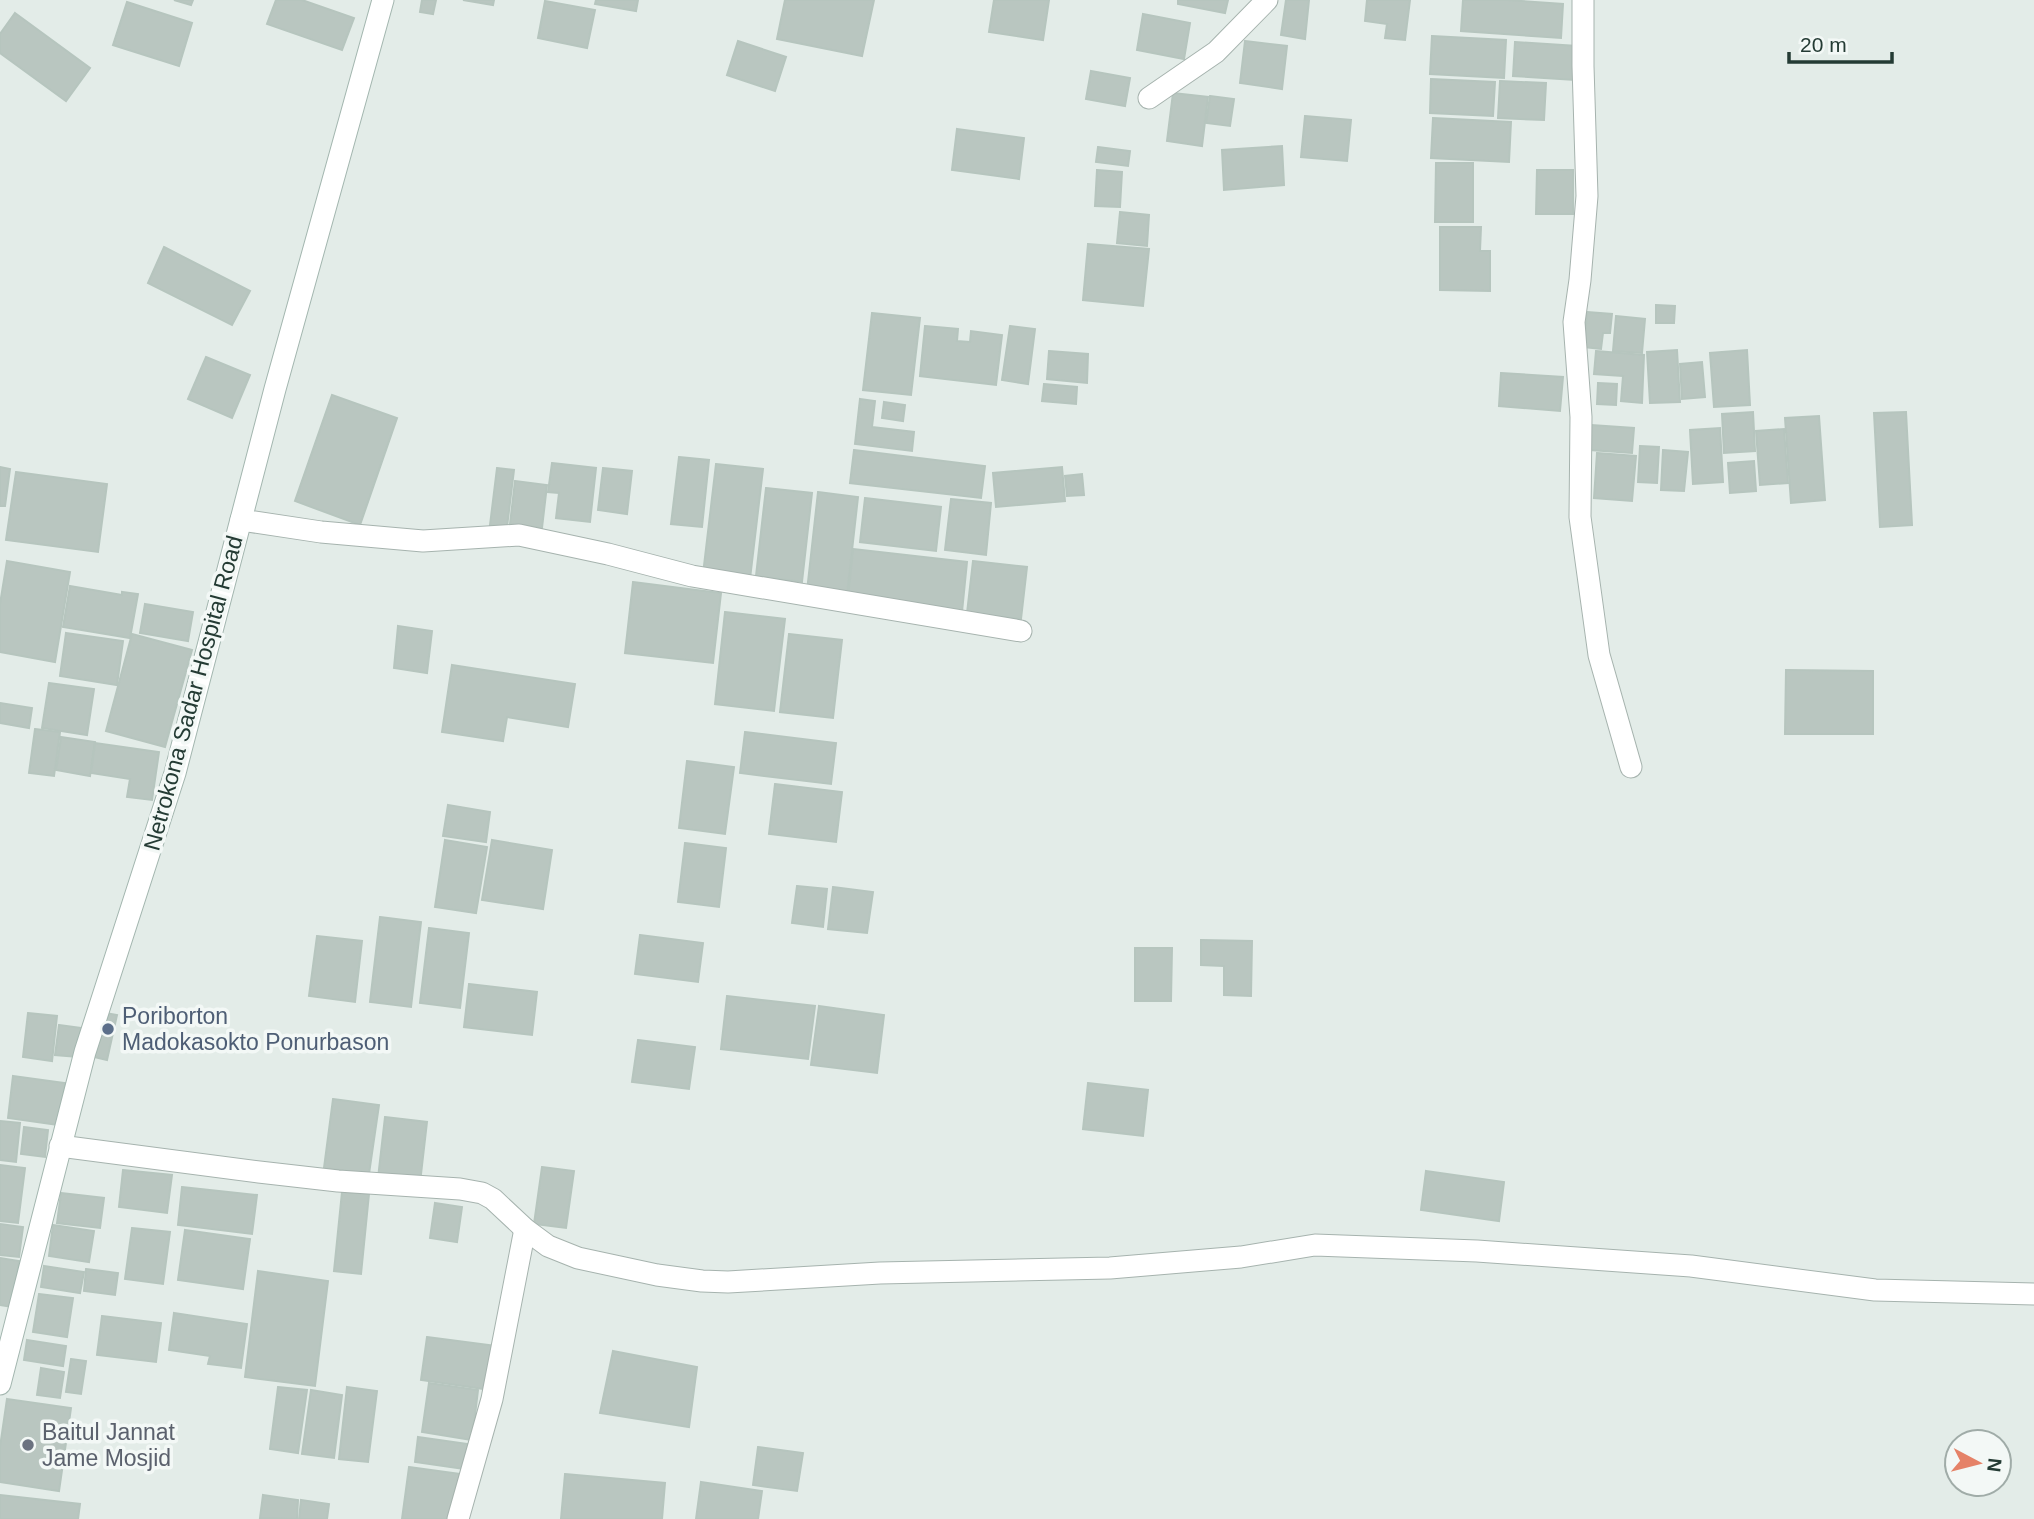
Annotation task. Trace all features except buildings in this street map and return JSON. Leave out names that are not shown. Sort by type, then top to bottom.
[{"type":"street","name":"Netrokona Sadar Hospital Road","points":[[0,1384],[85,1052],[175,773],[275,389],[383,0]]},
{"type":"street","points":[[1149,98],[1216,51],[1268,0]]},
{"type":"street","points":[[1583,0],[1587,196],[1574,322],[1581,416],[1580,517],[1599,656],[1631,766]]},
{"type":"street","points":[[241,520],[321,532],[422,541],[519,535],[692,576],[1021,631]]},
{"type":"street","points":[[60,1146],[299,1176],[460,1189],[493,1199],[548,1246],[579,1258],[657,1275],[702,1281],[728,1282],[880,1273],[1110,1268],[1241,1257],[1315,1245],[1477,1251],[1691,1266],[1875,1290],[2034,1294]]},
{"type":"street","points":[[458,1519],[492,1399],[525,1229]]},
{"type":"place","name":"Poriborton Madokasokto Ponurbason","points":[[108,1029]]},
{"type":"place","name":"Baitul Jannat Jame Mosjid","points":[[28,1445]]}]
